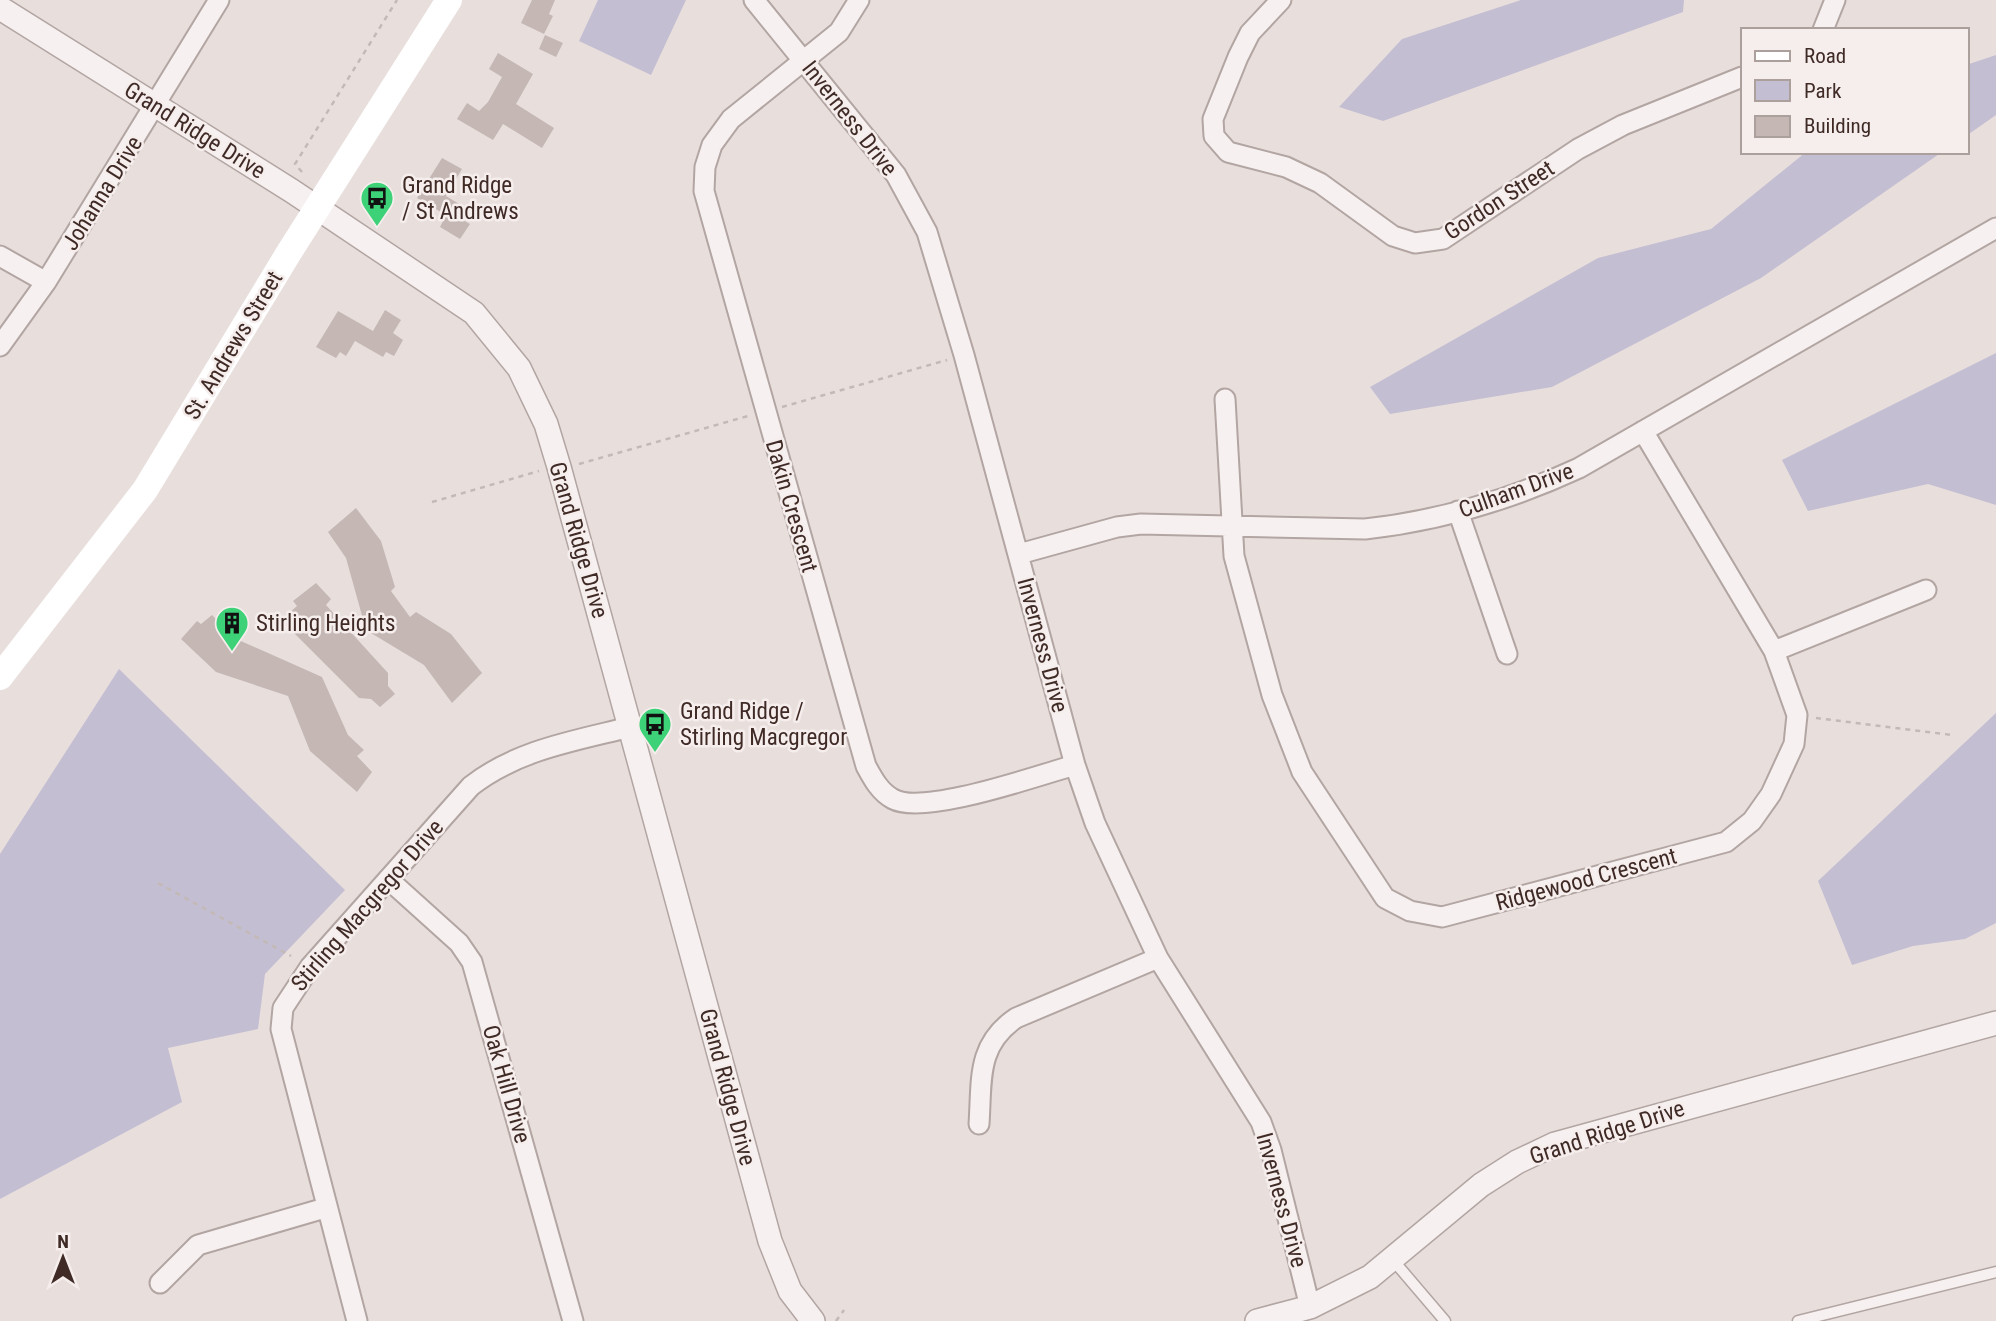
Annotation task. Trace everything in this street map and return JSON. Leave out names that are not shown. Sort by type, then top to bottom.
[{"type":"main road","name":"St. Andrews Street","points":[[0,677],[145,490],[449,0]]},
{"type":"street","name":"Johanna Drive","points":[[0,346],[46,282],[219,0]]},
{"type":"street","name":"Inverness Drive","points":[[754,0],[896,175],[927,232],[964,355],[1076,765],[1095,823],[1158,958],[1261,1122],[1271,1150],[1310,1307]]},
{"type":"street","name":"Dakin Crescent","points":[[859,0],[839,32],[731,119],[712,145],[705,167],[704,191],[866,766],[876,785],[894,800],[918,804],[945,800],[1076,765]]},
{"type":"street","name":"Gordon Street","points":[[1281,0],[1250,33],[1238,57],[1213,119],[1214,136],[1228,152],[1286,167],[1320,183],[1393,236],[1415,243],[1443,239],[1578,149],[1623,125],[1741,77]]},
{"type":"street","points":[[1824,28],[1835,0]]},
{"type":"street","name":"Grand Ridge Drive","points":[[0,8],[156,105],[474,313],[519,368],[535,397],[552,446],[770,1241],[790,1291],[813,1321]]},
{"type":"street","name":"Culham Drive","points":[[1019,554],[1116,527],[1231,525],[1365,529],[1402,525],[1536,488],[1579,468],[1996,228]]},
{"type":"street","points":[[0,256],[46,282]]},
{"type":"street","name":"Ridgewood Crescent","points":[[1225,399],[1234,556],[1272,695],[1302,772],[1385,898],[1410,911],[1442,917],[1726,842],[1752,821],[1772,794],[1794,744],[1797,715],[1774,651],[1643,431]]},
{"type":"street","points":[[1458,511],[1507,654]]},
{"type":"street","points":[[1774,651],[1926,590]]},
{"type":"street","name":"Stirling Macgregor Drive","points":[[357,1321],[325,1208],[281,1029],[283,1008],[310,967],[471,786],[496,767],[527,754],[630,727]]},
{"type":"street","name":"Oak Hill Drive","points":[[387,879],[459,943],[472,962],[573,1321]]},
{"type":"street","points":[[979,1124],[983,1063],[990,1043],[1001,1028],[1016,1018],[1158,958]]},
{"type":"street","name":"Grand Ridge Drive","points":[[1257,1321],[1310,1307],[1338,1295],[1393,1260],[1481,1185],[1517,1162],[1555,1144],[1996,1023]]},
{"type":"street","points":[[159,1283],[198,1245],[325,1208]]},
{"type":"lane","points":[[1393,1260],[1445,1321]]},
{"type":"lane","points":[[1798,1321],[1996,1272]]},
{"type":"path","points":[[295,164],[397,0]]},
{"type":"path","points":[[775,408],[964,355]]},
{"type":"path","points":[[573,466],[754,414]]},
{"type":"path","points":[[432,502],[544,469]]},
{"type":"path","points":[[1797,715],[1952,734]]},
{"type":"path","points":[[158,883],[291,956]]},
{"type":"path","points":[[836,1321],[844,1310]]},
{"type":"green space","points":[[598,0],[686,0],[651,75],[579,41]]},
{"type":"green space","points":[[1521,0],[1684,0],[1683,12],[1383,121],[1339,107],[1402,39]]},
{"type":"green space","points":[[1996,55],[1996,115],[1968,135],[1968,64]]},
{"type":"green space","points":[[1804,154],[1939,154],[1761,278],[1552,387],[1390,414],[1370,387],[1598,258],[1711,229]]},
{"type":"green space","points":[[1996,353],[1996,505],[1928,484],[1808,511],[1782,460]]},
{"type":"green space","points":[[119,669],[345,890],[265,974],[258,1029],[168,1048],[182,1102],[0,1199],[0,854]]},
{"type":"green space","points":[[1996,713],[1996,923],[1965,939],[1913,946],[1852,965],[1818,881]]},
{"type":"building","points":[[532,0],[555,0],[549,14],[553,16],[544,34],[521,23]]},
{"type":"building","points":[[545,35],[563,43],[556,57],[539,49]]},
{"type":"building","points":[[498,53],[533,74],[516,104],[554,128],[542,148],[503,124],[493,140],[457,119],[467,103],[479,111],[488,102],[502,77],[489,69]]},
{"type":"building","points":[[442,158],[462,169],[446,196],[469,210],[463,220],[470,224],[460,239],[440,227],[446,215],[417,198]]},
{"type":"building","points":[[385,310],[401,320],[393,333],[403,340],[394,356],[386,352],[383,357],[355,341],[346,356],[340,352],[336,358],[316,347],[338,311],[373,331]]},
{"type":"building","points":[[356,508],[381,541],[395,587],[391,591],[410,617],[416,612],[451,634],[482,673],[452,703],[424,665],[366,630],[346,558],[328,532]]},
{"type":"building","points":[[316,583],[331,599],[326,605],[388,673],[388,686],[395,694],[380,707],[371,699],[359,698],[281,620],[297,606],[293,601]]},
{"type":"building","points":[[212,615],[234,638],[322,677],[348,735],[364,750],[357,756],[372,772],[357,792],[310,751],[288,696],[216,672],[181,639],[197,621],[201,624]]},
{"type":"place","name":"Grand Ridge / St Andrews","points":[[377,228]]},
{"type":"place","name":"Stirling Heights","points":[[232,653]]},
{"type":"place","name":"Grand Ridge / Stirling Macgregor","points":[[655,754]]}]
